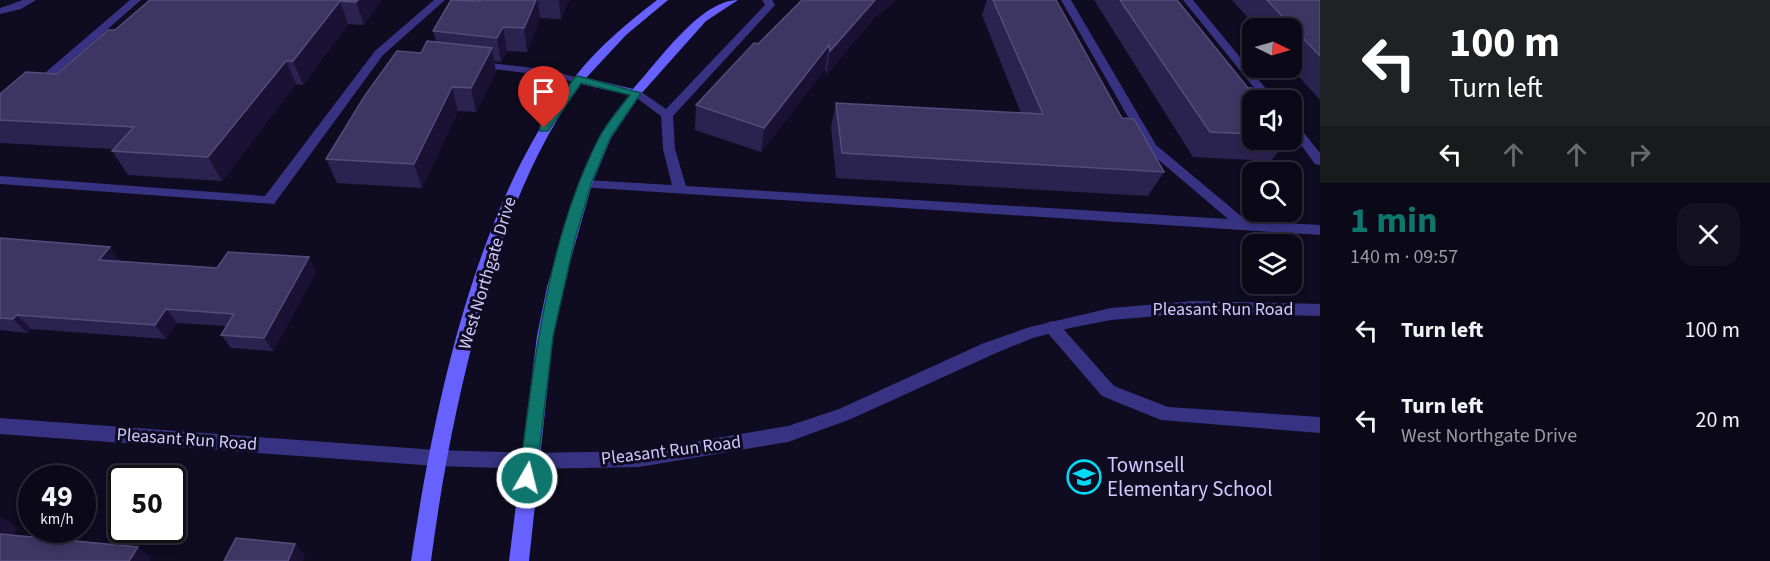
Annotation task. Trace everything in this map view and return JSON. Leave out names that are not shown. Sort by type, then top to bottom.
[{"type":"main road","name":"West Northgate Drive","points":[[421,561],[436,458],[476,302],[499,226],[518,177],[537,141],[578,80],[622,35],[663,0]]},
{"type":"main road","points":[[519,561],[545,336],[555,287],[585,184],[605,138],[636,93],[702,20],[734,0]]},
{"type":"main road","points":[[578,80],[636,93]]},
{"type":"street","points":[[0,11],[32,0]]},
{"type":"street","points":[[27,94],[136,0]]},
{"type":"street","points":[[0,180],[269,201],[385,54],[440,0]]},
{"type":"street","points":[[680,189],[669,149],[667,115],[770,5],[767,0]]},
{"type":"street","points":[[1066,0],[1150,147],[1243,225]]},
{"type":"street","points":[[1188,0],[1262,90]]},
{"type":"street","points":[[459,62],[551,73],[578,80]]},
{"type":"street","points":[[636,93],[667,115]]},
{"type":"street","points":[[1302,138],[1320,161]]},
{"type":"street","points":[[585,184],[1320,230]]},
{"type":"street","name":"Pleasant Run Road","points":[[0,426],[436,458],[530,461],[625,460],[692,451],[793,432],[884,399],[992,347],[1052,327],[1116,312],[1216,305],[1320,310]]},
{"type":"street","points":[[1052,327],[1108,391],[1167,415],[1320,425]]},
{"type":"building","points":[[150,0],[358,0],[356,2],[340,1],[293,61],[286,61],[208,157],[112,151],[134,127],[0,120],[0,94],[26,72],[57,74],[108,30],[115,30]]},
{"type":"building","points":[[451,0],[536,0],[524,28],[503,27],[497,38],[433,31]]},
{"type":"building","points":[[802,0],[875,0],[830,51],[829,45],[764,128],[696,105],[754,43],[758,44]]},
{"type":"building","points":[[993,0],[1056,0],[1122,118],[1134,119],[1164,172],[842,153],[836,103],[1043,114]]},
{"type":"building","points":[[1120,0],[1177,0],[1248,88],[1254,90],[1242,90],[1242,134],[1210,132]]},
{"type":"building","points":[[1267,0],[1320,0],[1320,56],[1302,37],[1302,18],[1284,18]]},
{"type":"building","points":[[427,41],[492,48],[471,88],[452,87],[414,164],[326,159],[364,97],[397,51],[421,53]]},
{"type":"building","points":[[0,238],[110,247],[99,260],[217,268],[228,252],[309,257],[264,338],[221,335],[234,314],[166,309],[155,325],[17,315],[13,319],[0,318]]},
{"type":"building","points":[[0,534],[18,536],[18,543],[96,543],[138,547],[129,561],[0,561]]},
{"type":"building","points":[[236,538],[295,544],[288,561],[224,561]]},
{"type":"place","name":"Townsell Elementary School","points":[[1084,477]]},
{"type":"route","points":[[527,478],[545,336],[568,239],[585,184],[605,138],[636,93],[578,80],[544,128]]}]
